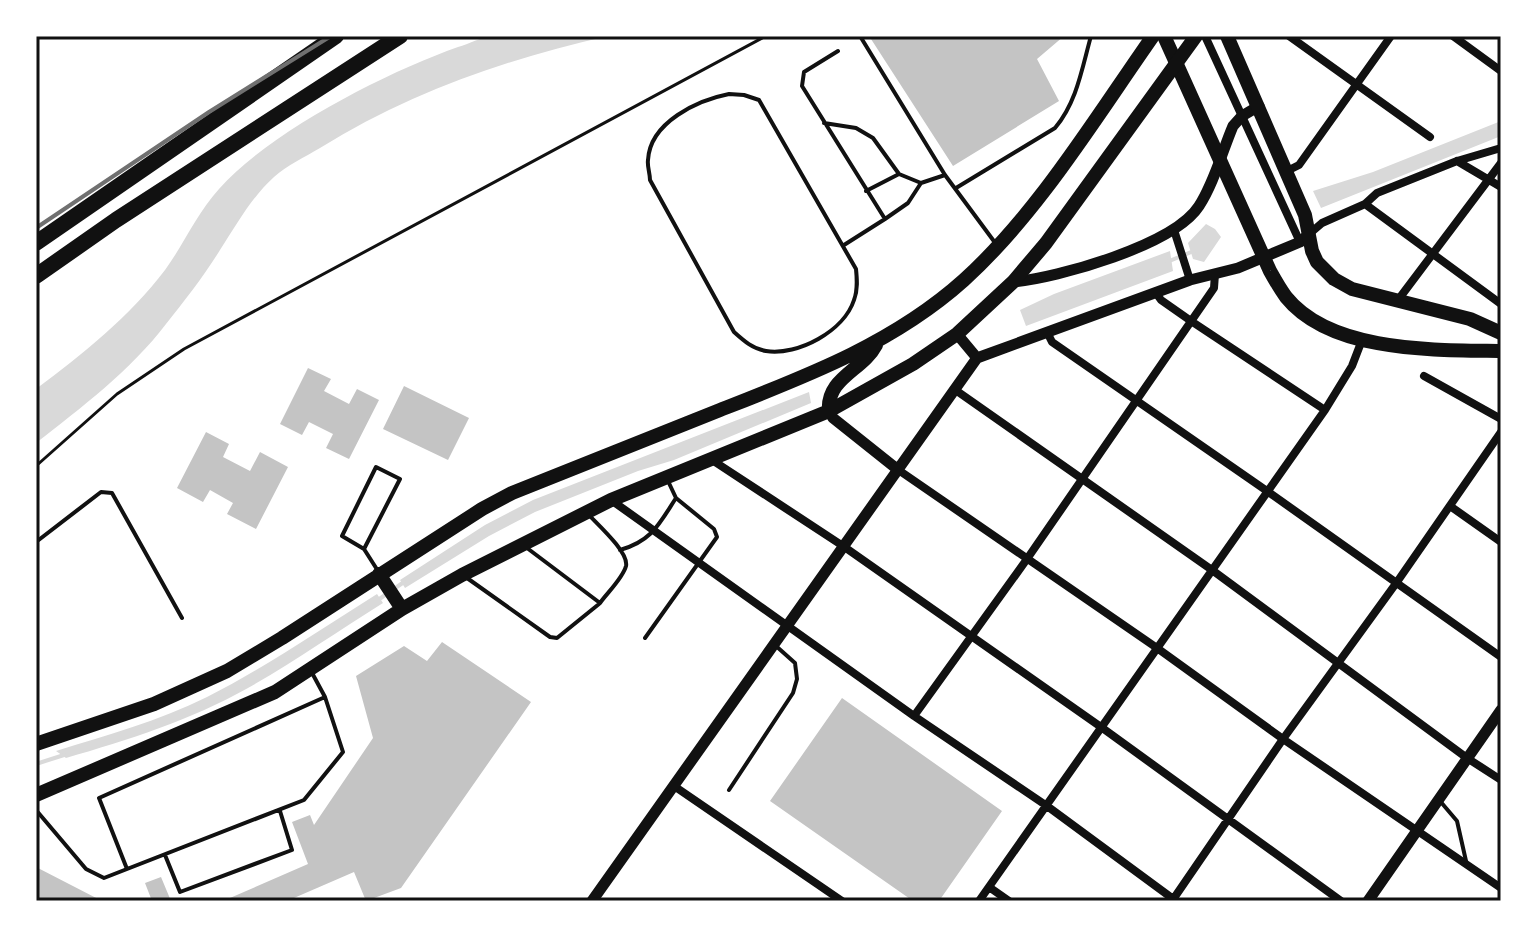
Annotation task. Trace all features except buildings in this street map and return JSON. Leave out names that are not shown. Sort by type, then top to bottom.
[{"type":"highway","points":[[36,243],[336,36]]},
{"type":"highway","points":[[36,276],[116,220],[400,36]]},
{"type":"main road","points":[[36,744],[154,704],[214,677],[383,578],[512,493],[822,370],[878,341],[938,301],[997,246],[1061,168],[1153,36]]},
{"type":"main road","points":[[1164,36],[1270,271],[1286,298],[1315,321],[1362,340],[1501,351]]},
{"type":"main road","points":[[1227,36],[1305,215],[1300,241],[1317,262],[1334,279],[1373,296],[1470,319],[1501,333]]},
{"type":"main road","points":[[36,795],[275,692],[310,670],[399,603],[462,575],[585,512],[829,411],[881,384],[957,334],[1013,282],[1046,243],[1198,37]]},
{"type":"main road","points":[[829,411],[828,399],[834,388],[871,354],[878,341]]},
{"type":"main road","points":[[383,578],[399,603]]},
{"type":"street","points":[[1289,36],[1430,137]]},
{"type":"street","points":[[1287,171],[1299,165],[1391,36]]},
{"type":"street","points":[[1453,36],[1501,71]]},
{"type":"street","points":[[1198,37],[1242,116],[1300,241]]},
{"type":"street","points":[[1013,282],[1049,277],[1151,242],[1174,230],[1194,213],[1233,126],[1242,116],[1259,106]]},
{"type":"street","points":[[592,901],[977,358],[1190,280],[1238,268],[1300,241],[1322,223],[1365,204],[1377,193],[1457,161],[1501,148]]},
{"type":"street","points":[[1457,161],[1501,187]]},
{"type":"street","points":[[1398,300],[1501,163]]},
{"type":"street","points":[[1365,204],[1501,304]]},
{"type":"street","points":[[1174,230],[1190,280]]},
{"type":"street","points":[[914,716],[1027,559],[1214,288],[1215,274]]},
{"type":"street","points":[[1156,293],[1191,321],[1325,410]]},
{"type":"street","points":[[1047,332],[1052,342],[1501,657]]},
{"type":"street","points":[[957,334],[977,358]]},
{"type":"street","points":[[979,901],[1325,410],[1352,366],[1362,340]]},
{"type":"street","points":[[1424,376],[1501,419]]},
{"type":"street","points":[[954,389],[1212,570],[1501,780]]},
{"type":"street","points":[[829,411],[833,418],[897,469],[1501,888]]},
{"type":"street","points":[[611,500],[653,533],[1047,806],[1174,900],[1283,739],[1501,432]]},
{"type":"street","points":[[712,460],[843,546],[1341,901]]},
{"type":"street","points":[[1450,506],[1501,542]]},
{"type":"street","points":[[1368,901],[1501,710]]},
{"type":"street","points":[[674,786],[842,901]]},
{"type":"street","points":[[989,887],[1009,901]]},
{"type":"lane","points":[[860,36],[945,175],[997,246]]},
{"type":"lane","points":[[956,188],[1055,128],[1065,117],[1074,99],[1091,36]]},
{"type":"lane","points":[[838,51],[804,72],[802,86],[885,219]]},
{"type":"lane","points":[[729,94],[759,100],[844,245],[856,269],[857,284],[854,302],[842,321],[807,344],[782,351],[768,351],[747,344],[734,332],[650,180],[648,158],[656,138],[670,122],[706,99],[729,94]]},
{"type":"lane","points":[[824,123],[856,128],[873,138],[899,174],[921,183]]},
{"type":"lane","points":[[866,191],[899,174]]},
{"type":"lane","points":[[844,245],[908,203],[921,183],[945,175]]},
{"type":"lane","points":[[364,549],[400,479],[376,467],[342,536],[364,549],[383,578]]},
{"type":"lane","points":[[645,638],[717,537],[714,529],[676,498],[667,477]]},
{"type":"lane","points":[[36,542],[101,492],[112,493],[182,618]]},
{"type":"lane","points":[[620,550],[637,545],[653,533],[676,498]]},
{"type":"lane","points":[[462,575],[550,637],[557,638],[600,603],[625,568],[626,560],[620,550],[585,512]]},
{"type":"lane","points":[[522,544],[600,603]]},
{"type":"lane","points":[[729,790],[793,693],[797,679],[795,663],[774,645]]},
{"type":"lane","points":[[36,810],[86,869],[104,878],[304,800],[343,752],[325,697],[310,670]]},
{"type":"lane","points":[[127,869],[99,798],[325,697]]},
{"type":"lane","points":[[1439,800],[1457,821],[1466,863]]},
{"type":"lane","points":[[165,855],[180,892],[292,850],[280,811]]},
{"type":"path","points":[[36,466],[117,394],[184,349],[766,36]]},
{"type":"shaded area","points":[[521,34],[608,36],[532,55],[423,94],[354,128],[285,169],[251,202],[201,279],[152,341],[105,388],[36,443],[36,389],[88,349],[137,303],[165,270],[211,198],[267,146],[364,88],[429,58],[484,38]]},
{"type":"shaded area","points":[[1501,121],[1501,136],[1321,208],[1313,191],[1373,172]]},
{"type":"shaded area","points":[[1206,224],[1221,237],[1204,262],[1193,259],[1188,243]]},
{"type":"shaded area","points":[[1170,251],[1173,271],[1026,326],[1020,310],[1054,294]]},
{"type":"shaded area","points":[[809,392],[811,403],[674,460],[535,512],[489,536],[405,588],[400,580],[485,525],[533,500]]},
{"type":"shaded area","points":[[377,594],[383,603],[282,668],[204,710],[66,758],[56,751],[189,706],[272,660]]},
{"type":"waterway","points":[[1167,262],[1196,250]]},
{"type":"waterway","points":[[375,602],[404,582]]},
{"type":"waterway","points":[[36,764],[64,755]]},
{"type":"railway","points":[[36,228],[209,112],[331,36]]}]
